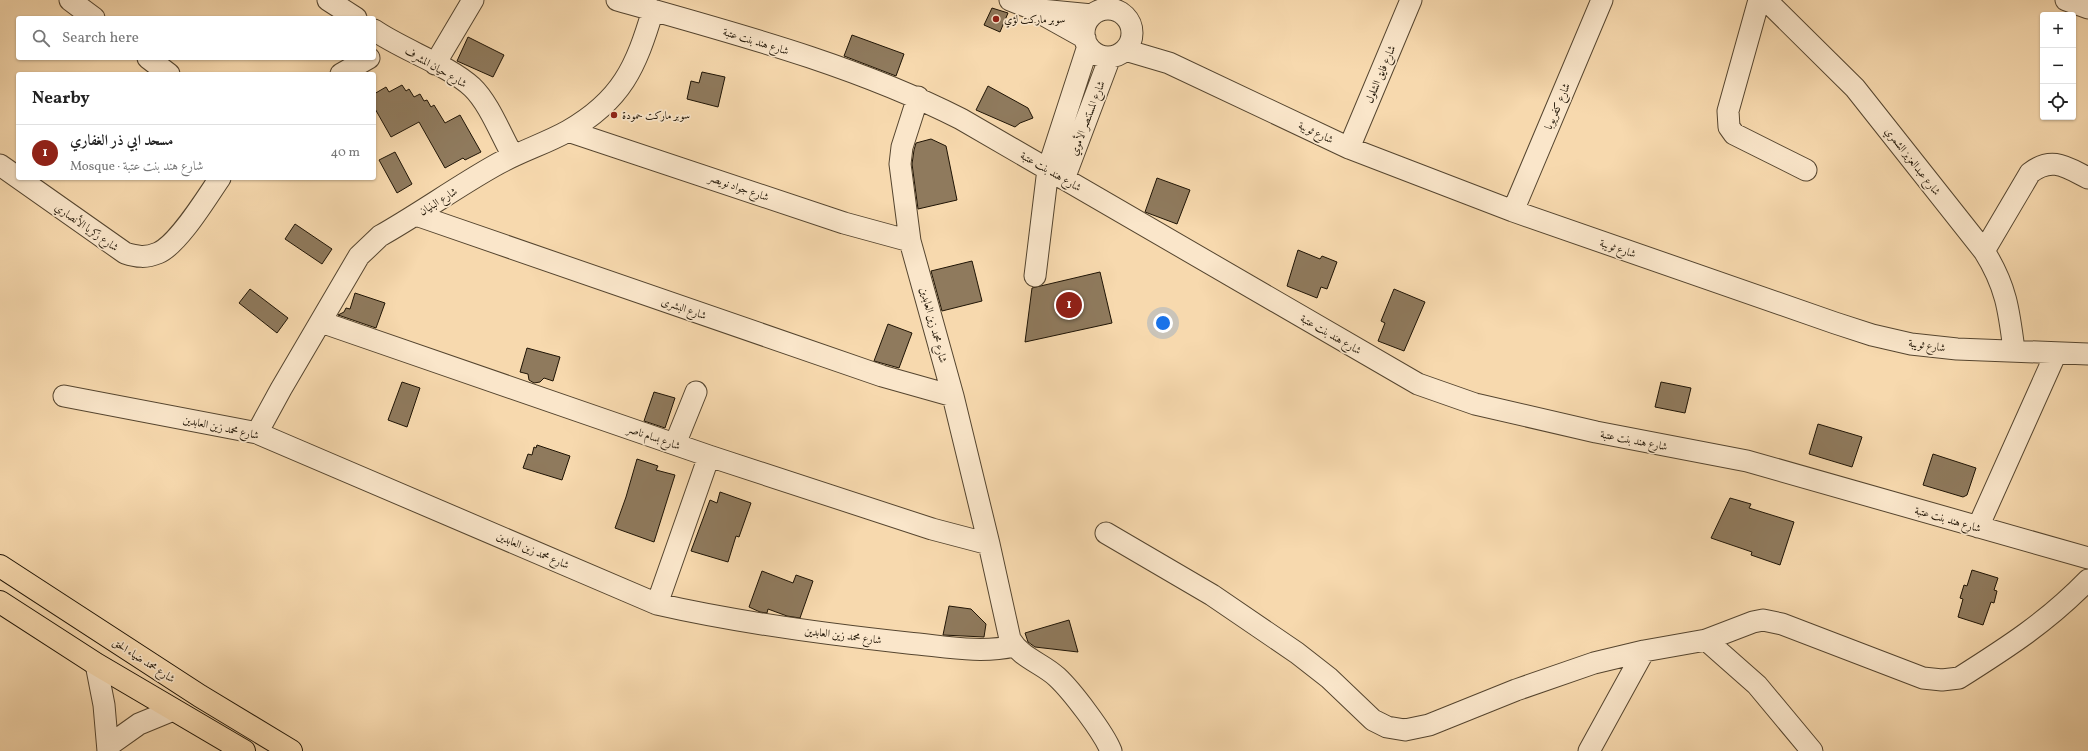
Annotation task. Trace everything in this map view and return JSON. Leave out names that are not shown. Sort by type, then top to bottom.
[{"type":"main road","name":"شارع محمد ضياء الحق","points":[[0,566],[194,692],[291,751]]},
{"type":"main road","points":[[0,602],[96,664],[244,751]]},
{"type":"street","points":[[70,0],[91,16]]},
{"type":"street","points":[[328,0],[353,16]]},
{"type":"street","points":[[436,64],[473,0]]},
{"type":"street","name":"شارع هند بنت عتبة","points":[[617,0],[806,56],[918,97],[961,119],[1418,384],[1475,404],[1596,432],[1747,461],[2088,558]]},
{"type":"street","points":[[1010,0],[1033,9],[1086,42],[1094,52],[1118,54],[1130,44],[1132,27],[1129,19],[1117,5],[1092,15],[1033,9]]},
{"type":"street","name":"شارع فايق الشلول","points":[[1349,148],[1411,0]]},
{"type":"street","name":"شارع كفريوبا","points":[[1513,211],[1602,0]]},
{"type":"street","points":[[1759,0],[1728,111],[1729,127],[1734,134],[1806,170]]},
{"type":"street","name":"شارع عبدالعزيز الشمري","points":[[1766,0],[1855,88],[1984,251],[1995,269],[2005,293],[2014,350]]},
{"type":"street","points":[[2066,0],[2088,8]]},
{"type":"street","name":"شارع البنيان","points":[[257,433],[359,256],[380,236],[513,156],[568,131],[609,101],[623,84],[634,65],[652,10]]},
{"type":"street","points":[[1086,42],[1084,30],[1092,15]]},
{"type":"street","name":"شارع ثويبة","points":[[1132,27],[1169,63]]},
{"type":"street","name":"شارع حيان المشرف","points":[[376,31],[394,43],[436,64],[464,81],[479,95],[513,156]]},
{"type":"street","name":"شارع المستنصر الأموي","points":[[1056,174],[1086,42]]},
{"type":"street","points":[[376,54],[394,43]]},
{"type":"street","name":"شارع ثويبة","points":[[1118,54],[1169,63],[1349,148],[1513,211],[1872,335],[1911,344],[1957,349],[2088,354]]},
{"type":"street","name":"شارع المستنصر الأموي","points":[[1056,174],[1118,54]]},
{"type":"street","points":[[151,60],[166,72]]},
{"type":"street","points":[[344,72],[365,60]]},
{"type":"street","name":"شارع محمد زين العابدين","points":[[918,97],[905,135],[900,164],[910,241],[953,396],[989,544],[1008,632],[1014,646],[1025,656],[1049,671],[1064,684],[1094,723],[1111,751]]},
{"type":"street","name":"شارع جواد نويصر","points":[[568,131],[844,223],[910,241]]},
{"type":"street","points":[[1984,251],[2030,173],[2037,168],[2049,164],[2059,164],[2088,178]]},
{"type":"street","name":"شارع زكريا الأنصاري","points":[[0,165],[16,176]]},
{"type":"street","points":[[1035,276],[1056,174]]},
{"type":"street","name":"شارع زكريا الأنصاري","points":[[21,180],[125,254],[138,257],[160,253],[173,241],[194,215],[219,180]]},
{"type":"street","name":"شارع البشرى","points":[[416,215],[882,376],[953,396]]},
{"type":"street","name":"شارع بسام ناصر","points":[[321,322],[709,456],[947,534],[989,544]]},
{"type":"street","points":[[1978,527],[2056,353]]},
{"type":"street","points":[[676,444],[696,392]]},
{"type":"street","name":"شارع محمد زين العابدين","points":[[64,396],[257,433],[657,604],[701,614],[838,635],[982,650],[1014,646]]},
{"type":"street","points":[[657,604],[709,456]]},
{"type":"street","points":[[1106,533],[1212,594],[1265,631],[1329,678],[1373,720],[1387,727],[1405,730],[1429,725],[1562,674],[1644,651],[1706,640],[1740,626],[1763,620],[1774,622],[1924,678],[1951,680],[1959,678],[2020,639],[2063,605],[2088,580]]},
{"type":"street","points":[[1706,640],[1737,666],[1756,685],[1812,751]]},
{"type":"street","points":[[1589,751],[1644,651]]},
{"type":"street","points":[[96,664],[104,705],[108,748]]},
{"type":"street","points":[[108,748],[139,724],[173,710]]},
{"type":"building","name":"سوبر ماركت لؤي","points":[[992,8],[1008,13],[1000,32],[984,25]]},
{"type":"building","points":[[852,35],[904,54],[896,76],[844,56]]},
{"type":"building","points":[[468,37],[504,55],[493,77],[457,61]]},
{"type":"building","points":[[702,72],[725,77],[718,107],[687,99],[691,81],[699,83]]},
{"type":"building","points":[[402,85],[406,91],[409,89],[414,97],[420,94],[424,101],[427,100],[431,107],[434,105],[445,123],[460,115],[481,152],[465,160],[463,158],[445,168],[419,122],[391,137],[376,111],[376,93],[386,87],[389,92]]},
{"type":"building","points":[[988,86],[1028,108],[1033,118],[1020,123],[1015,127],[976,110]]},
{"type":"building","points":[[931,139],[946,146],[957,200],[918,209],[912,164],[914,150],[916,143]]},
{"type":"building","points":[[395,152],[412,184],[397,193],[379,160]]},
{"type":"building","points":[[1157,178],[1190,190],[1177,224],[1145,212]]},
{"type":"building","points":[[295,224],[332,249],[322,264],[285,239]]},
{"type":"building","points":[[1298,250],[1320,259],[1322,256],[1337,262],[1327,289],[1321,287],[1317,298],[1287,286]]},
{"type":"building","points":[[972,261],[982,301],[942,311],[931,271]]},
{"type":"building","points":[[1100,272],[1112,323],[1025,342],[1032,288]]},
{"type":"building","points":[[250,289],[288,318],[277,333],[239,303]]},
{"type":"building","points":[[1394,289],[1425,302],[1404,351],[1378,341],[1385,323],[1381,321]]},
{"type":"building","points":[[355,293],[385,303],[376,328],[338,315],[344,312],[346,308],[350,309]]},
{"type":"building","points":[[888,324],[912,333],[899,368],[874,361]]},
{"type":"building","points":[[527,348],[560,357],[553,381],[544,378],[540,382],[534,383],[529,380],[528,374],[520,372]]},
{"type":"building","points":[[402,382],[420,388],[407,427],[388,420]]},
{"type":"building","points":[[1661,382],[1691,388],[1685,413],[1655,407]]},
{"type":"building","points":[[654,392],[675,398],[665,428],[644,421]]},
{"type":"building","points":[[1818,424],[1862,437],[1852,467],[1809,454]]},
{"type":"building","points":[[537,445],[570,456],[562,480],[523,468],[528,454],[532,455],[534,447],[536,448]]},
{"type":"building","points":[[1933,454],[1976,468],[1967,495],[1963,497],[1923,485]]},
{"type":"building","points":[[637,459],[658,466],[656,470],[675,475],[654,542],[615,528]]},
{"type":"building","points":[[720,492],[751,503],[739,537],[736,536],[728,562],[691,551],[710,500],[717,503]]},
{"type":"building","points":[[1730,498],[1751,504],[1749,508],[1794,522],[1780,565],[1751,555],[1752,552],[1711,538]]},
{"type":"building","points":[[1972,570],[1998,578],[1994,590],[1997,591],[1994,603],[1991,602],[1983,625],[1958,617],[1963,599],[1960,598],[1964,585],[1967,586]]},
{"type":"building","points":[[762,571],[793,583],[796,575],[813,581],[800,618],[787,616],[768,609],[767,613],[760,612],[749,607]]},
{"type":"building","points":[[949,606],[971,609],[986,624],[984,637],[943,635]]},
{"type":"building","points":[[1069,620],[1078,652],[1035,647],[1028,642],[1025,633]]},
{"type":"place","name":"سوبر ماركت لؤي","points":[[996,19]]},
{"type":"place","name":"سوبر ماركت حمودة","points":[[614,115]]},
{"type":"place","name":"مسحد ابي ذر الغفاري","points":[[1069,305]]}]
